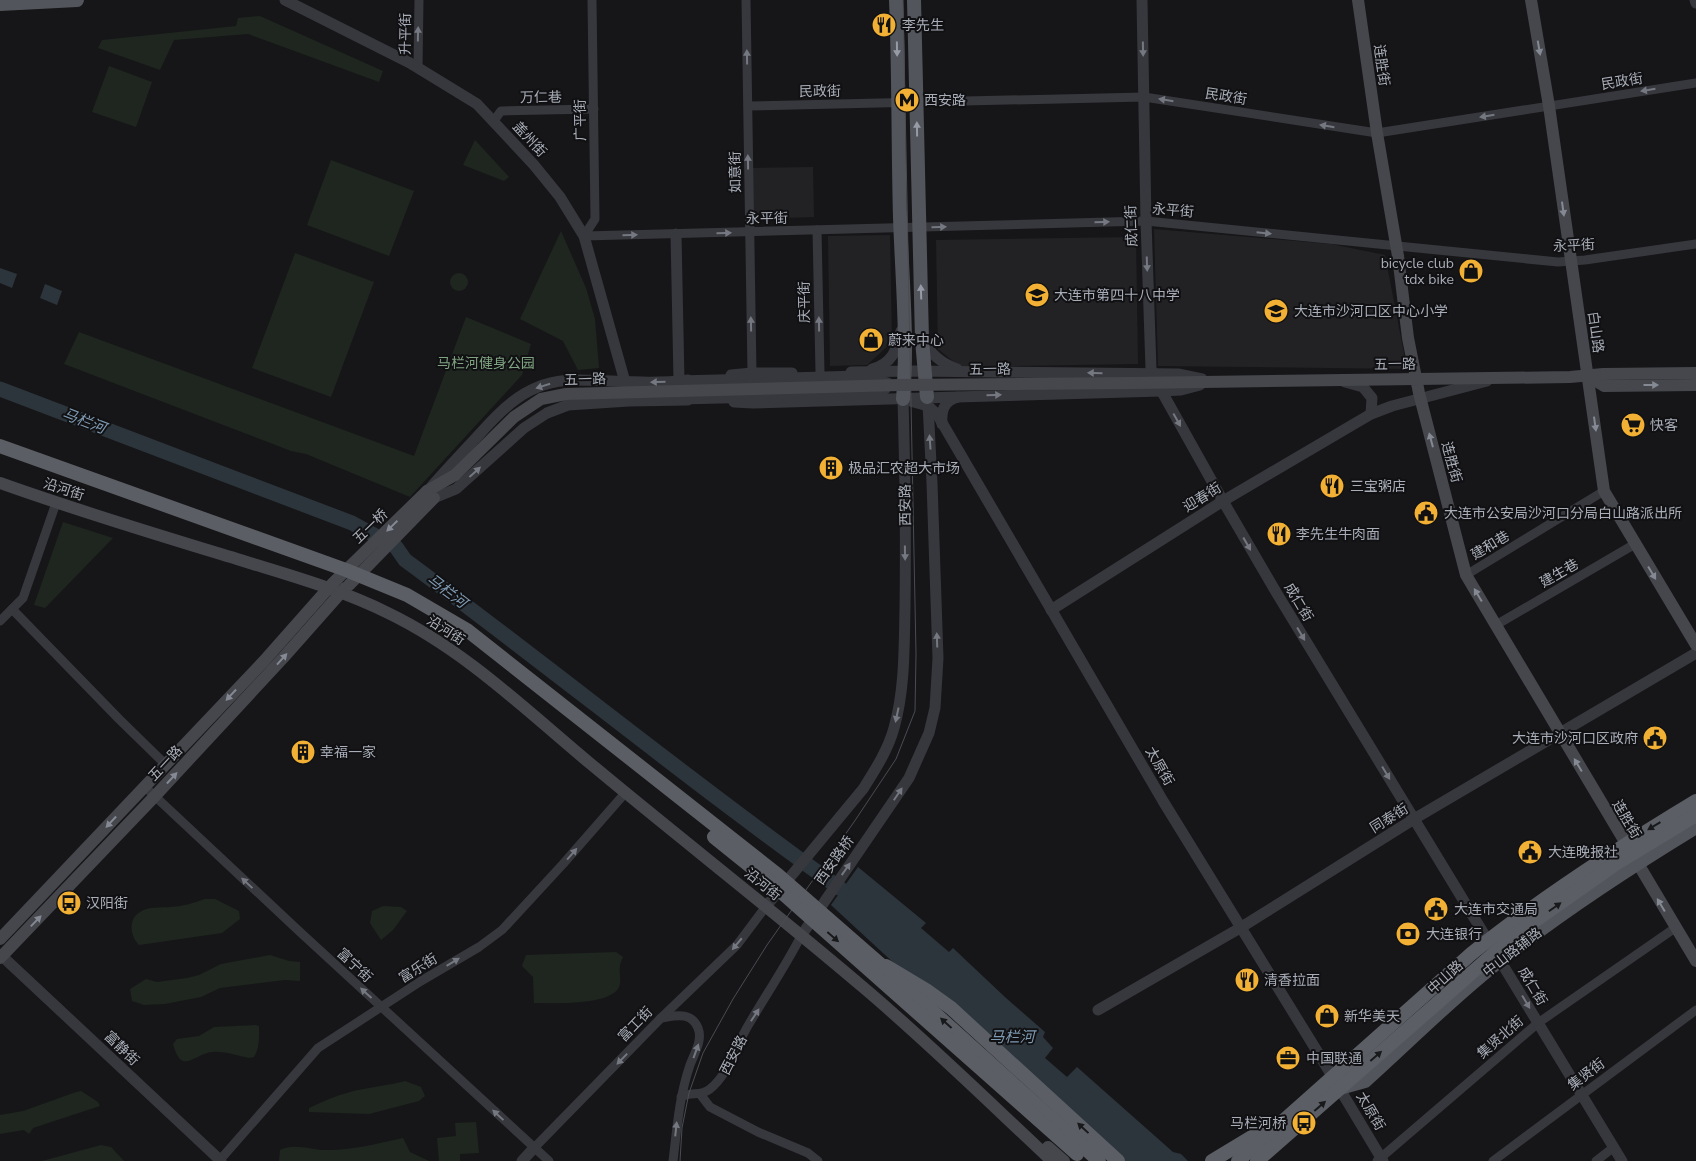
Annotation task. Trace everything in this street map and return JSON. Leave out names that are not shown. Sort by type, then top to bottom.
[{"type":"highway","points":[[0,446],[346,570],[407,595],[467,630],[778,875],[1099,1161]]},
{"type":"highway","points":[[0,453],[343,576],[404,601],[463,636],[770,882],[1085,1161]]},
{"type":"highway","name":"中山路","points":[[1631,854],[1696,800]]},
{"type":"highway","name":"中山路","points":[[1238,1161],[1295,1110],[1336,1082],[1495,951],[1516,918],[1631,854],[1696,815]]},
{"type":"highway","points":[[880,964],[902,974],[951,1008],[1118,1161]]},
{"type":"highway","name":"中山路","points":[[1257,1161],[1336,1082]]},
{"type":"highway","points":[[1212,1161],[1295,1110]]},
{"type":"main road","points":[[0,4],[77,0]]},
{"type":"main road","name":"西安路","points":[[896,0],[905,372],[903,400]]},
{"type":"main road","points":[[914,0],[922,340],[928,402]]},
{"type":"main road","name":"连胜街","points":[[1358,0],[1377,134],[1396,246],[1408,338],[1420,398],[1466,575],[1696,961]]},
{"type":"main road","name":"白山路","points":[[1530,0],[1549,106],[1604,491],[1696,645]]},
{"type":"main road","name":"五一路","points":[[430,495],[455,475],[514,417],[542,399],[566,394],[899,385],[1504,378],[1696,373]]},
{"type":"main road","name":"五一路","points":[[1588,376],[1604,386],[1696,385]]},
{"type":"main road","name":"沿河街","points":[[0,483],[56,503],[338,587],[425,633],[518,701],[593,766],[767,905],[865,989],[1052,1161]]},
{"type":"main road","name":"五一桥","points":[[338,587],[430,495]]},
{"type":"main road","name":"五一路","points":[[0,939],[264,661],[338,587]]},
{"type":"main road","name":"五一路","points":[[1,956],[284,658],[338,587]]},
{"type":"main road","name":"中山路辅路","points":[[1336,1082],[1365,1081],[1482,975],[1495,951],[1522,943],[1631,854],[1696,827]]},
{"type":"main road","name":"沿河街","points":[[801,936],[813,936],[870,983],[1064,1161]]},
{"type":"street","name":"盖州街","points":[[285,0],[418,68],[477,104],[534,165],[560,197],[584,236],[626,382],[629,401]]},
{"type":"street","name":"升平街","points":[[418,68],[419,0]]},
{"type":"street","name":"广平街","points":[[584,236],[595,219],[592,0]]},
{"type":"street","name":"如意街","points":[[746,0],[752,373]]},
{"type":"street","name":"成仁街","points":[[1142,0],[1151,369],[1223,502],[1276,592],[1622,1161]]},
{"type":"street","name":"民政街","points":[[748,106],[1144,97],[1377,134],[1696,83]]},
{"type":"street","name":"万仁巷","points":[[493,122],[501,111],[594,109]]},
{"type":"street","name":"永平街","points":[[584,236],[1146,221],[1570,262],[1696,244]]},
{"type":"street","name":"庆平街","points":[[817,230],[820,372]]},
{"type":"street","points":[[676,234],[679,381]]},
{"type":"street","points":[[863,372],[880,367],[894,356],[904,316]]},
{"type":"street","points":[[922,340],[933,356],[940,361],[958,370],[974,372]]},
{"type":"street","name":"太原街","points":[[905,372],[937,414],[1163,801],[1336,1082],[1380,1160]]},
{"type":"street","points":[[679,381],[752,373],[974,372],[1158,383]]},
{"type":"street","points":[[430,495],[502,409],[525,393],[543,385],[573,380],[626,382],[859,376],[899,385]]},
{"type":"street","name":"迎春街","points":[[1051,610],[1223,502],[1371,414],[1420,398],[1504,378]]},
{"type":"street","points":[[1339,380],[1363,388],[1372,398],[1371,414]]},
{"type":"street","points":[[679,400],[753,403],[903,400],[928,402],[961,396],[1158,383]]},
{"type":"street","points":[[430,495],[456,489],[524,428],[547,413],[568,405],[629,401],[859,395],[899,385]]},
{"type":"street","points":[[942,424],[941,416],[944,406],[952,398],[961,396]]},
{"type":"street","name":"西安路","points":[[843,814],[863,789],[874,771],[894,730],[904,675],[906,571],[903,400]]},
{"type":"street","points":[[856,401],[875,403],[895,409],[904,424]]},
{"type":"street","name":"西安路","points":[[871,834],[909,778],[929,733],[935,708],[938,658],[928,402]]},
{"type":"street","name":"建和巷","points":[[1466,575],[1604,491]]},
{"type":"street","points":[[0,621],[23,598],[56,503]]},
{"type":"street","name":"建生巷","points":[[1496,625],[1635,544]]},
{"type":"street","points":[[12,609],[166,765]]},
{"type":"street","name":"同泰街","points":[[1098,1010],[1240,928],[1414,819],[1696,653]]},
{"type":"street","name":"富宁街","points":[[144,786],[550,1161]]},
{"type":"street","name":"富乐街","points":[[220,1161],[318,1048],[382,1006],[479,947],[502,930],[552,877],[626,792]]},
{"type":"street","name":"西安路桥","points":[[767,905],[843,814]]},
{"type":"street","name":"西安路桥","points":[[801,936],[871,834]]},
{"type":"street","name":"富工街","points":[[522,1161],[661,1018],[737,945],[767,905]]},
{"type":"street","name":"集贤北街","points":[[1380,1160],[1538,1023],[1675,928]]},
{"type":"street","name":"西安路","points":[[681,1097],[689,1093],[700,1094],[721,1079],[748,1025],[780,975],[801,936]]},
{"type":"street","name":"富静街","points":[[1,956],[220,1161]]},
{"type":"street","name":"集贤街","points":[[1493,1161],[1696,1010]]},
{"type":"street","points":[[661,1018],[687,1016],[693,1020],[698,1028],[698,1043],[681,1097],[676,1124],[673,1161]]},
{"type":"street","points":[[700,1094],[710,1107],[804,1157],[818,1161]]},
{"type":"street","points":[[1596,1161],[1614,1147]]},
{"type":"shaded area","points":[[813,167],[814,217],[753,219],[752,168]]},
{"type":"shaded area","name":"大连市沙河口区中心小学","points":[[1154,229],[1331,244],[1385,255],[1407,369],[1158,366]]},
{"type":"shaded area","points":[[890,235],[892,342],[867,365],[830,366],[828,236]]},
{"type":"shaded area","name":"大连市第四十八中学","points":[[1136,237],[1138,364],[960,367],[938,349],[936,240]]},
{"type":"green space","points":[[260,16],[383,71],[379,82],[248,34],[174,40],[160,70],[98,48],[102,40],[236,26],[238,18]]},
{"type":"green space","points":[[109,66],[152,82],[136,127],[92,112]]},
{"type":"green space","points":[[475,140],[509,177],[504,181],[463,165]]},
{"type":"green space","points":[[331,160],[414,191],[389,256],[307,225]]},
{"type":"green space","points":[[561,231],[586,288],[595,319],[599,368],[578,370],[563,341],[520,319]]},
{"type":"green space","points":[[295,253],[374,282],[331,397],[252,368]]},
{"type":"green space","points":[[459,273],[465,276],[468,282],[465,288],[459,291],[453,288],[450,282],[453,276]]},
{"type":"green space","name":"马栏河健身公园","points":[[466,317],[531,344],[522,375],[410,497],[306,454],[291,451],[64,364],[79,332],[414,456]]},
{"type":"green space","points":[[63,522],[113,538],[45,608],[34,605]]},
{"type":"green space","points":[[205,899],[215,899],[239,911],[240,919],[222,933],[139,945],[136,941],[132,932],[132,923],[140,912],[151,908],[184,905]]},
{"type":"green space","points":[[383,906],[401,907],[407,911],[393,930],[381,940],[370,923],[372,911]]},
{"type":"green space","points":[[616,952],[623,957],[620,966],[620,984],[614,993],[605,998],[580,1002],[534,1003],[533,977],[522,966],[526,955]]},
{"type":"green space","points":[[270,955],[289,961],[300,962],[300,981],[285,980],[220,988],[201,997],[165,1004],[144,1005],[132,1001],[130,989],[146,979],[157,982],[187,978],[199,975],[221,964]]},
{"type":"green space","points":[[259,1026],[259,1042],[254,1057],[249,1058],[213,1052],[185,1061],[180,1059],[173,1044],[177,1039],[199,1036],[214,1027]]},
{"type":"green space","points":[[405,1081],[421,1087],[425,1096],[419,1101],[369,1114],[309,1112],[309,1108],[344,1094]]},
{"type":"green space","points":[[81,1091],[98,1102],[100,1106],[33,1128],[29,1134],[24,1130],[0,1134],[0,1115],[23,1111]]},
{"type":"green space","points":[[476,1122],[479,1153],[460,1154],[460,1161],[439,1161],[437,1138],[456,1136],[455,1123]]},
{"type":"green space","points":[[403,1138],[410,1152],[429,1161],[279,1161],[280,1150],[286,1148],[338,1150]]},
{"type":"green space","points":[[101,1145],[111,1147],[124,1161],[42,1161]]},
{"type":"water","points":[[0,268],[17,274],[12,288],[0,283]]},
{"type":"water","points":[[45,284],[62,291],[57,305],[40,298]]},
{"type":"water","name":"马栏河","points":[[858,867],[926,923],[921,928],[949,952],[953,948],[1045,1032],[1043,1037],[1053,1048],[1045,1058],[1067,1077],[1077,1067],[1173,1152],[1181,1154],[1188,1161],[1108,1161],[831,905]]},
{"type":"waterway","name":"马栏河","points":[[0,389],[352,523],[396,547],[405,560],[731,808],[841,889]]},
{"type":"tram line","points":[[680,1161],[682,1128],[689,1093],[703,1053],[733,999],[767,945],[896,759],[915,711],[916,654],[903,0]]},
{"type":"place","name":"李先生","points":[[884,25]]},
{"type":"place","name":"西安路","points":[[907,100]]},
{"type":"place","name":"bicycle club tdx bike","points":[[1471,271]]},
{"type":"place","name":"大连市第四十八中学","points":[[1037,295]]},
{"type":"place","name":"大连市沙河口区中心小学","points":[[1276,311]]},
{"type":"place","name":"蔚来中心","points":[[871,340]]},
{"type":"place","name":"快客","points":[[1633,425]]},
{"type":"place","name":"极品汇农超大市场","points":[[831,468]]},
{"type":"place","name":"三宝粥店","points":[[1332,486]]},
{"type":"place","name":"大连市公安局沙河口分局白山路派出所","points":[[1426,513]]},
{"type":"place","name":"李先生牛肉面","points":[[1279,534]]},
{"type":"place","name":"大连市沙河口区政府","points":[[1655,738]]},
{"type":"place","name":"幸福一家","points":[[303,752]]},
{"type":"place","name":"大连晚报社","points":[[1530,852]]},
{"type":"place","name":"汉阳街","points":[[69,903]]},
{"type":"place","name":"大连市交通局","points":[[1436,909]]},
{"type":"place","name":"大连银行","points":[[1408,934]]},
{"type":"place","name":"清香拉面","points":[[1247,980]]},
{"type":"place","name":"新华美天","points":[[1327,1016]]},
{"type":"place","name":"中国联通","points":[[1288,1058]]},
{"type":"place","name":"马栏河桥","points":[[1304,1123]]}]
